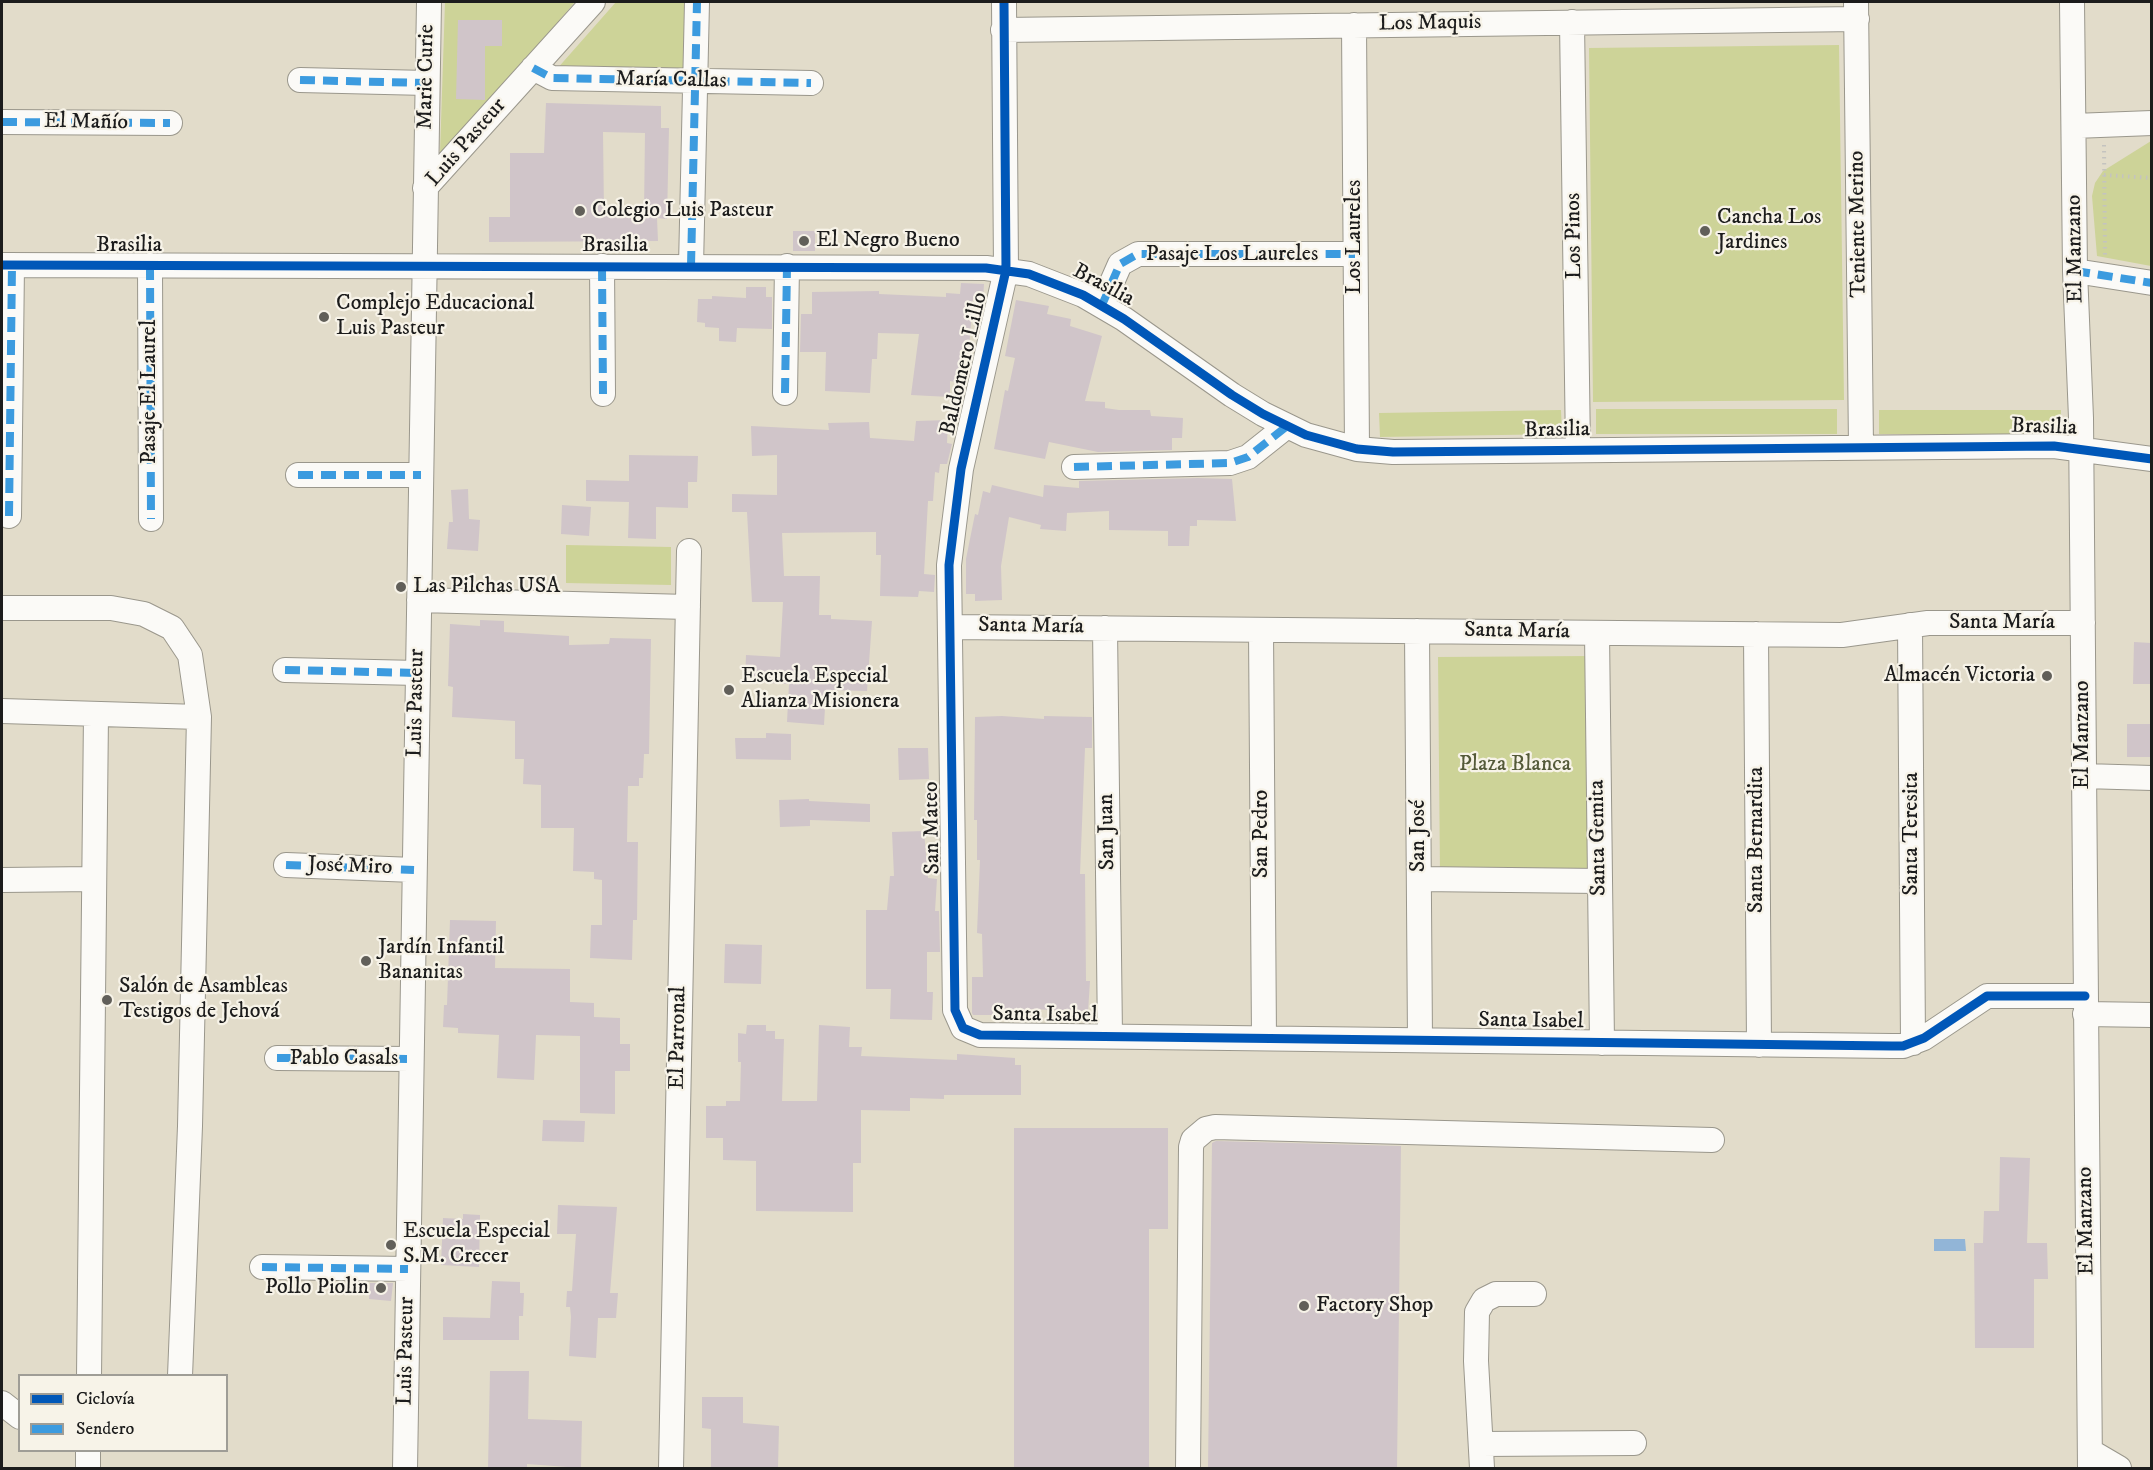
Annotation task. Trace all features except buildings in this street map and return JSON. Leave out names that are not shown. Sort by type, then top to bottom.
[{"type":"street","name":"Marie Curie","points":[[425,188],[429,2]]},
{"type":"street","name":"Luis Pasteur","points":[[405,1468],[425,188],[593,2]]},
{"type":"street","points":[[691,266],[697,2]]},
{"type":"street","name":"Baldomero Lillo","points":[[950,627],[949,565],[955,503],[1006,270],[1004,2]]},
{"type":"street","name":"El Manzano","points":[[2072,2],[2075,271],[2081,448],[2090,1460]]},
{"type":"street","name":"Los Maquis","points":[[1004,30],[1572,22],[1857,10]]},
{"type":"street","name":"Teniente Merino","points":[[1857,10],[1861,447]]},
{"type":"street","name":"Los Pinos","points":[[1572,22],[1578,450]]},
{"type":"street","name":"Los Laureles","points":[[1354,25],[1357,449]]},
{"type":"street","name":"María Callas","points":[[534,68],[552,78],[811,83]]},
{"type":"street","points":[[300,80],[427,83]]},
{"type":"street","name":"El Mañío","points":[[2,122],[170,123]]},
{"type":"street","points":[[2074,126],[2104,127],[2151,123]]},
{"type":"street","name":"Pasaje Los Laureles","points":[[1102,305],[1120,264],[1138,254],[1355,254]]},
{"type":"street","points":[[7,265],[9,516]]},
{"type":"street","name":"Brasilia","points":[[7,265],[787,266],[1006,270],[1044,279],[1102,305],[1153,338],[1232,395],[1287,426],[1324,441],[1357,449],[1393,452],[1861,447],[2081,448],[2151,459]]},
{"type":"street","name":"Pasaje El Laurel","points":[[150,266],[151,519]]},
{"type":"street","points":[[602,266],[603,394]]},
{"type":"street","points":[[785,393],[787,266]]},
{"type":"street","points":[[2075,271],[2151,283]]},
{"type":"street","points":[[1074,467],[1230,463],[1248,458],[1287,426]]},
{"type":"street","points":[[298,475],[421,475]]},
{"type":"street","name":"El Parronal","points":[[671,1468],[689,551]]},
{"type":"street","points":[[419,600],[688,607]]},
{"type":"street","points":[[2,608],[111,608],[144,614],[172,628],[190,655],[200,717],[190,1126],[180,1374]]},
{"type":"street","name":"Santa María","points":[[950,627],[1856,634],[1944,622],[2083,623]]},
{"type":"street","name":"Santa Teresita","points":[[1910,625],[1914,1043]]},
{"type":"street","name":"San Mateo","points":[[950,627],[955,1010],[963,1028]]},
{"type":"street","name":"San Juan","points":[[1105,628],[1110,1036]]},
{"type":"street","name":"San Pedro","points":[[1261,630],[1264,1038]]},
{"type":"street","name":"San José","points":[[1418,631],[1419,1040]]},
{"type":"street","name":"Santa Gemita","points":[[1597,633],[1602,1043]]},
{"type":"street","name":"Santa Bernardita","points":[[1756,634],[1759,1045]]},
{"type":"street","points":[[285,670],[418,673]]},
{"type":"street","points":[[2,711],[200,717]]},
{"type":"street","points":[[89,1374],[96,714]]},
{"type":"street","points":[[2084,776],[2151,778]]},
{"type":"street","name":"José Miro","points":[[286,865],[414,870]]},
{"type":"street","points":[[2,880],[94,879]]},
{"type":"street","points":[[1419,879],[1600,881]]},
{"type":"street","name":"Santa Isabel","points":[[963,1028],[980,1035],[1892,1046],[1914,1043],[1987,996],[2085,1005],[2151,1015]]},
{"type":"street","name":"Pablo Casals","points":[[277,1058],[411,1059]]},
{"type":"street","points":[[1188,1468],[1191,1147],[1193,1140],[1206,1129],[1215,1127],[1712,1140]]},
{"type":"street","points":[[262,1267],[408,1269]]},
{"type":"street","points":[[1482,1468],[1476,1361],[1477,1312],[1484,1300],[1496,1294],[1534,1294]]},
{"type":"street","points":[[2,1403],[18,1415]]},
{"type":"street","points":[[1481,1444],[1634,1443]]},
{"type":"street","points":[[88,1452],[88,1468]]},
{"type":"street","points":[[2090,1460],[2119,1468]]},
{"type":"path","points":[[2104,127],[2106,276]]},
{"type":"path","points":[[2104,175],[2151,178]]},
{"type":"green space","points":[[445,2],[575,2],[446,153],[440,153]]},
{"type":"green space","points":[[616,2],[688,2],[686,71],[556,70]]},
{"type":"green space","name":"Cancha Los Jardines","points":[[1839,45],[1844,400],[1593,402],[1589,48]]},
{"type":"green space","points":[[2151,141],[2151,266],[2097,256],[2092,196],[2095,183],[2103,171]]},
{"type":"green space","points":[[1596,409],[1837,409],[1837,434],[1596,434]]},
{"type":"green space","points":[[1561,410],[1562,434],[1380,437],[1379,413]]},
{"type":"green space","points":[[1879,410],[2061,410],[2061,435],[1879,434]]},
{"type":"green space","points":[[566,545],[671,547],[671,585],[566,583]]},
{"type":"green space","name":"Plaza Blanca","points":[[1591,656],[1593,873],[1440,874],[1438,657]]},
{"type":"water","points":[[1934,1239],[1965,1239],[1966,1251],[1934,1251]]},
{"type":"marked path","points":[[691,266],[697,2]]},
{"type":"marked path","points":[[533,68],[552,78],[811,83]]},
{"type":"marked path","points":[[300,80],[427,83]]},
{"type":"marked path","points":[[2,122],[170,123]]},
{"type":"marked path","points":[[1102,305],[1120,264],[1138,254],[1355,254]]},
{"type":"marked path","points":[[9,516],[12,265]]},
{"type":"marked path","points":[[150,265],[151,519]]},
{"type":"marked path","points":[[602,266],[603,394]]},
{"type":"marked path","points":[[785,393],[787,266]]},
{"type":"marked path","points":[[2075,271],[2152,283]]},
{"type":"marked path","points":[[1074,467],[1230,463],[1248,457],[1287,426]]},
{"type":"marked path","points":[[298,475],[421,475]]},
{"type":"marked path","points":[[285,670],[418,673]]},
{"type":"marked path","points":[[286,865],[414,870]]},
{"type":"marked path","points":[[277,1058],[411,1059]]},
{"type":"marked path","points":[[262,1267],[408,1269]]},
{"type":"cycle path","points":[[1004,2],[1006,270],[961,469],[949,565],[955,1010],[963,1028],[980,1035],[1903,1046],[1924,1038],[1987,996],[2085,996]]},
{"type":"cycle path","points":[[2,265],[986,268],[1029,274],[1083,295],[1124,319],[1232,395],[1263,414],[1306,435],[1357,449],[1393,452],[2054,446],[2152,459]]},
{"type":"place","name":"Colegio Luis Pasteur","points":[[580,211]]},
{"type":"place","name":"Cancha Los Jardines","points":[[1705,231]]},
{"type":"place","name":"El Negro Bueno","points":[[804,241]]},
{"type":"place","name":"Complejo Educacional Luis Pasteur","points":[[324,317]]},
{"type":"place","name":"Las Pilchas USA","points":[[401,587]]},
{"type":"place","name":"Almacén Victoria","points":[[2047,676]]},
{"type":"place","name":"Escuela Especial Alianza Misionera","points":[[729,690]]},
{"type":"place","name":"Jardín Infantil Bananitas","points":[[366,961]]},
{"type":"place","name":"Salón de Asambleas Testigos de Jehová","points":[[107,1000]]},
{"type":"place","name":"Escuela Especial S.M. Crecer","points":[[391,1245]]},
{"type":"place","name":"Pollo Piolin","points":[[381,1288]]},
{"type":"place","name":"Factory Shop","points":[[1304,1306]]}]
